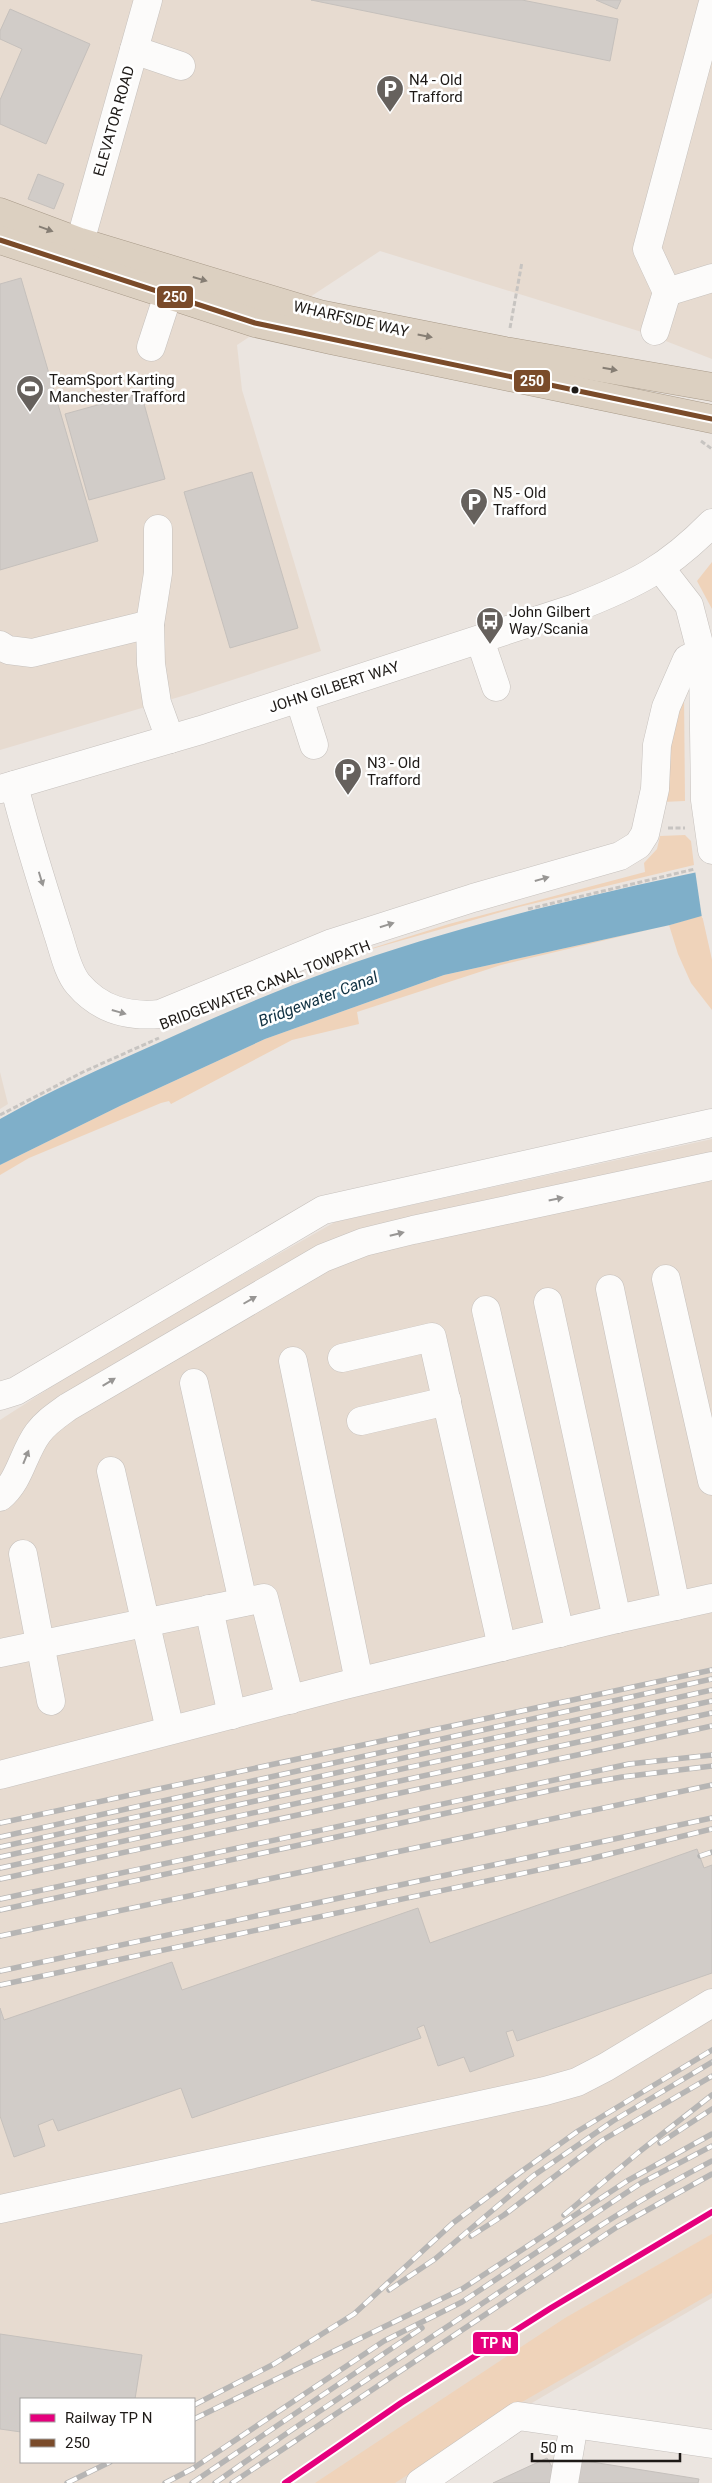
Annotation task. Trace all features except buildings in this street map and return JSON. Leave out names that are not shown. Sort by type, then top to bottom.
[{"type":"highway","name":"WHARFSIDE WAY","points":[[0,212],[80,242],[320,314],[505,351],[712,387]]},
{"type":"highway","name":"WHARFSIDE WAY","points":[[0,240],[86,266],[168,295],[255,322],[707,420]]},
{"type":"street","name":"ELEVATOR ROAD","points":[[80,242],[148,0]]},
{"type":"street","points":[[655,331],[667,292],[648,249],[712,6]]},
{"type":"street","points":[[134,50],[181,66]]},
{"type":"street","points":[[667,292],[712,278]]},
{"type":"street","points":[[151,348],[168,295]]},
{"type":"street","name":"JOHN GILBERT WAY","points":[[7,787],[170,739],[299,698],[480,640],[622,590],[661,569],[691,545],[712,523]]},
{"type":"street","points":[[158,529],[158,573],[150,624],[151,664],[157,703],[170,739]]},
{"type":"street","points":[[661,569],[689,605],[701,652],[706,852]]},
{"type":"street","points":[[0,644],[8,650],[32,653],[150,624]]},
{"type":"street","points":[[480,640],[496,687]]},
{"type":"street","points":[[7,787],[28,832],[68,963],[77,983],[90,996],[108,1008],[141,1016],[160,1014],[332,943],[473,898],[620,856],[631,850],[644,834],[655,789],[657,745],[666,707],[687,659],[701,652]]},
{"type":"street","points":[[299,698],[314,745]]},
{"type":"street","points":[[0,1396],[16,1391],[323,1210],[712,1123]]},
{"type":"street","points":[[0,1497],[22,1468],[38,1434],[50,1420],[202,1327],[330,1255],[364,1242],[412,1230],[712,1166]]},
{"type":"street","points":[[666,1279],[712,1481]]},
{"type":"street","points":[[610,1290],[676,1606]]},
{"type":"street","points":[[548,1302],[617,1619]]},
{"type":"street","points":[[486,1310],[560,1633]]},
{"type":"street","points":[[342,1358],[432,1337],[502,1647]]},
{"type":"street","points":[[293,1361],[360,1682]]},
{"type":"street","points":[[194,1383],[244,1602]]},
{"type":"street","points":[[361,1421],[447,1401]]},
{"type":"street","points":[[111,1471],[144,1623],[170,1730]]},
{"type":"street","points":[[23,1554],[51,1701]]},
{"type":"street","points":[[0,1653],[264,1598],[290,1700]]},
{"type":"street","points":[[0,1775],[360,1682],[429,1655],[502,1647],[712,1598]]},
{"type":"street","points":[[209,1609],[232,1715]]},
{"type":"street","points":[[0,2209],[146,2179],[536,2093],[577,2082],[606,2067],[712,2003]]},
{"type":"street","points":[[420,2483],[518,2416],[712,2444]]},
{"type":"street","points":[[564,2483],[574,2424]]},
{"type":"path","points":[[505,351],[522,262]]},
{"type":"path","points":[[660,829],[685,828]]},
{"type":"path","points":[[527,909],[706,852]]},
{"type":"path","name":"BRIDGEWATER CANAL TOWPATH","points":[[0,1115],[83,1072],[161,1037]]},
{"type":"shaded area","points":[[0,0],[712,0],[712,359],[645,333],[380,251],[237,345],[242,390],[321,651],[189,694],[0,750]]},
{"type":"shaded area","points":[[712,562],[712,609],[697,581]]},
{"type":"shaded area","points":[[684,693],[685,801],[662,802],[667,747]]},
{"type":"shaded area","points":[[685,835],[691,841],[694,865],[519,907],[347,956],[449,924],[645,872],[644,863],[657,849],[660,836]]},
{"type":"shaded area","points":[[702,915],[712,960],[712,1010],[691,983],[678,954],[669,925]]},
{"type":"shaded area","points":[[656,928],[501,965],[357,1012],[359,1024],[292,1040],[171,1104],[169,1101],[161,1103],[29,1158],[0,1175],[0,1165],[122,1105],[265,1039],[444,975]]},
{"type":"shaded area","points":[[0,1072],[8,1104],[0,1109]]},
{"type":"shaded area","points":[[712,1139],[712,2298],[518,2411],[413,2483],[0,2483],[0,1420],[101,1355],[335,1222]]},
{"type":"shaded area","points":[[712,2234],[712,2293],[515,2406],[395,2483],[315,2483],[565,2318]]},
{"type":"water","name":"Bridgewater Canal","points":[[712,869],[712,913],[670,925],[444,975],[265,1039],[122,1105],[0,1165],[0,1119],[78,1079],[267,995],[379,954],[473,926],[569,901]]},
{"type":"pier","points":[[712,867],[712,915],[702,918],[695,870]]},
{"type":"railway","points":[[0,1823],[712,1670]]},
{"type":"railway","points":[[0,1837],[712,1679]]},
{"type":"railway","points":[[0,1847],[712,1690]]},
{"type":"railway","points":[[0,1857],[712,1701]]},
{"type":"railway","points":[[0,1868],[712,1713]]},
{"type":"railway","points":[[0,1879],[712,1726]]},
{"type":"railway","points":[[0,1899],[629,1764],[712,1755]]},
{"type":"railway","points":[[0,1910],[576,1785],[622,1777],[712,1766]]},
{"type":"railway","points":[[0,1936],[712,1785]]},
{"type":"railway","points":[[0,1971],[712,1818]]},
{"type":"railway","points":[[0,1985],[585,1860],[712,1829]]},
{"type":"railway","points":[[700,1856],[712,1852]]},
{"type":"railway","points":[[195,2404],[274,2364],[354,2314],[453,2223],[522,2171],[578,2131],[712,2050]]},
{"type":"railway","points":[[389,2290],[435,2259],[533,2176],[613,2121],[712,2062]]},
{"type":"railway","points":[[471,2236],[504,2215],[601,2141],[712,2076]]},
{"type":"railway","points":[[564,2215],[639,2152],[712,2095]]},
{"type":"railway","points":[[660,2143],[712,2109]]},
{"type":"railway","points":[[195,2419],[462,2289],[627,2181],[712,2134]]},
{"type":"railway","points":[[165,2483],[192,2469],[384,2341],[462,2302],[641,2183],[712,2146]]},
{"type":"railway","points":[[215,2483],[345,2394],[593,2231],[652,2194],[712,2161]]},
{"type":"railway","points":[[232,2483],[617,2227],[712,2174]]},
{"type":"railway","points":[[192,2483],[422,2328]]},
{"type":"railway","points":[[67,2483],[108,2463]]},
{"type":"transit line","name":"250","points":[[0,240],[255,323],[712,419]]},
{"type":"transit line","points":[[285,2483],[401,2403],[551,2308],[712,2212]]},
{"type":"place","name":"N4 - Old Trafford","points":[[390,113]]},
{"type":"place","name":"TeamSport Karting Manchester Trafford","points":[[30,413]]},
{"type":"place","name":"N5 - Old Trafford","points":[[474,526]]},
{"type":"place","name":"John Gilbert Way/Scania","points":[[490,645]]},
{"type":"place","name":"N3 - Old Trafford","points":[[348,796]]}]
